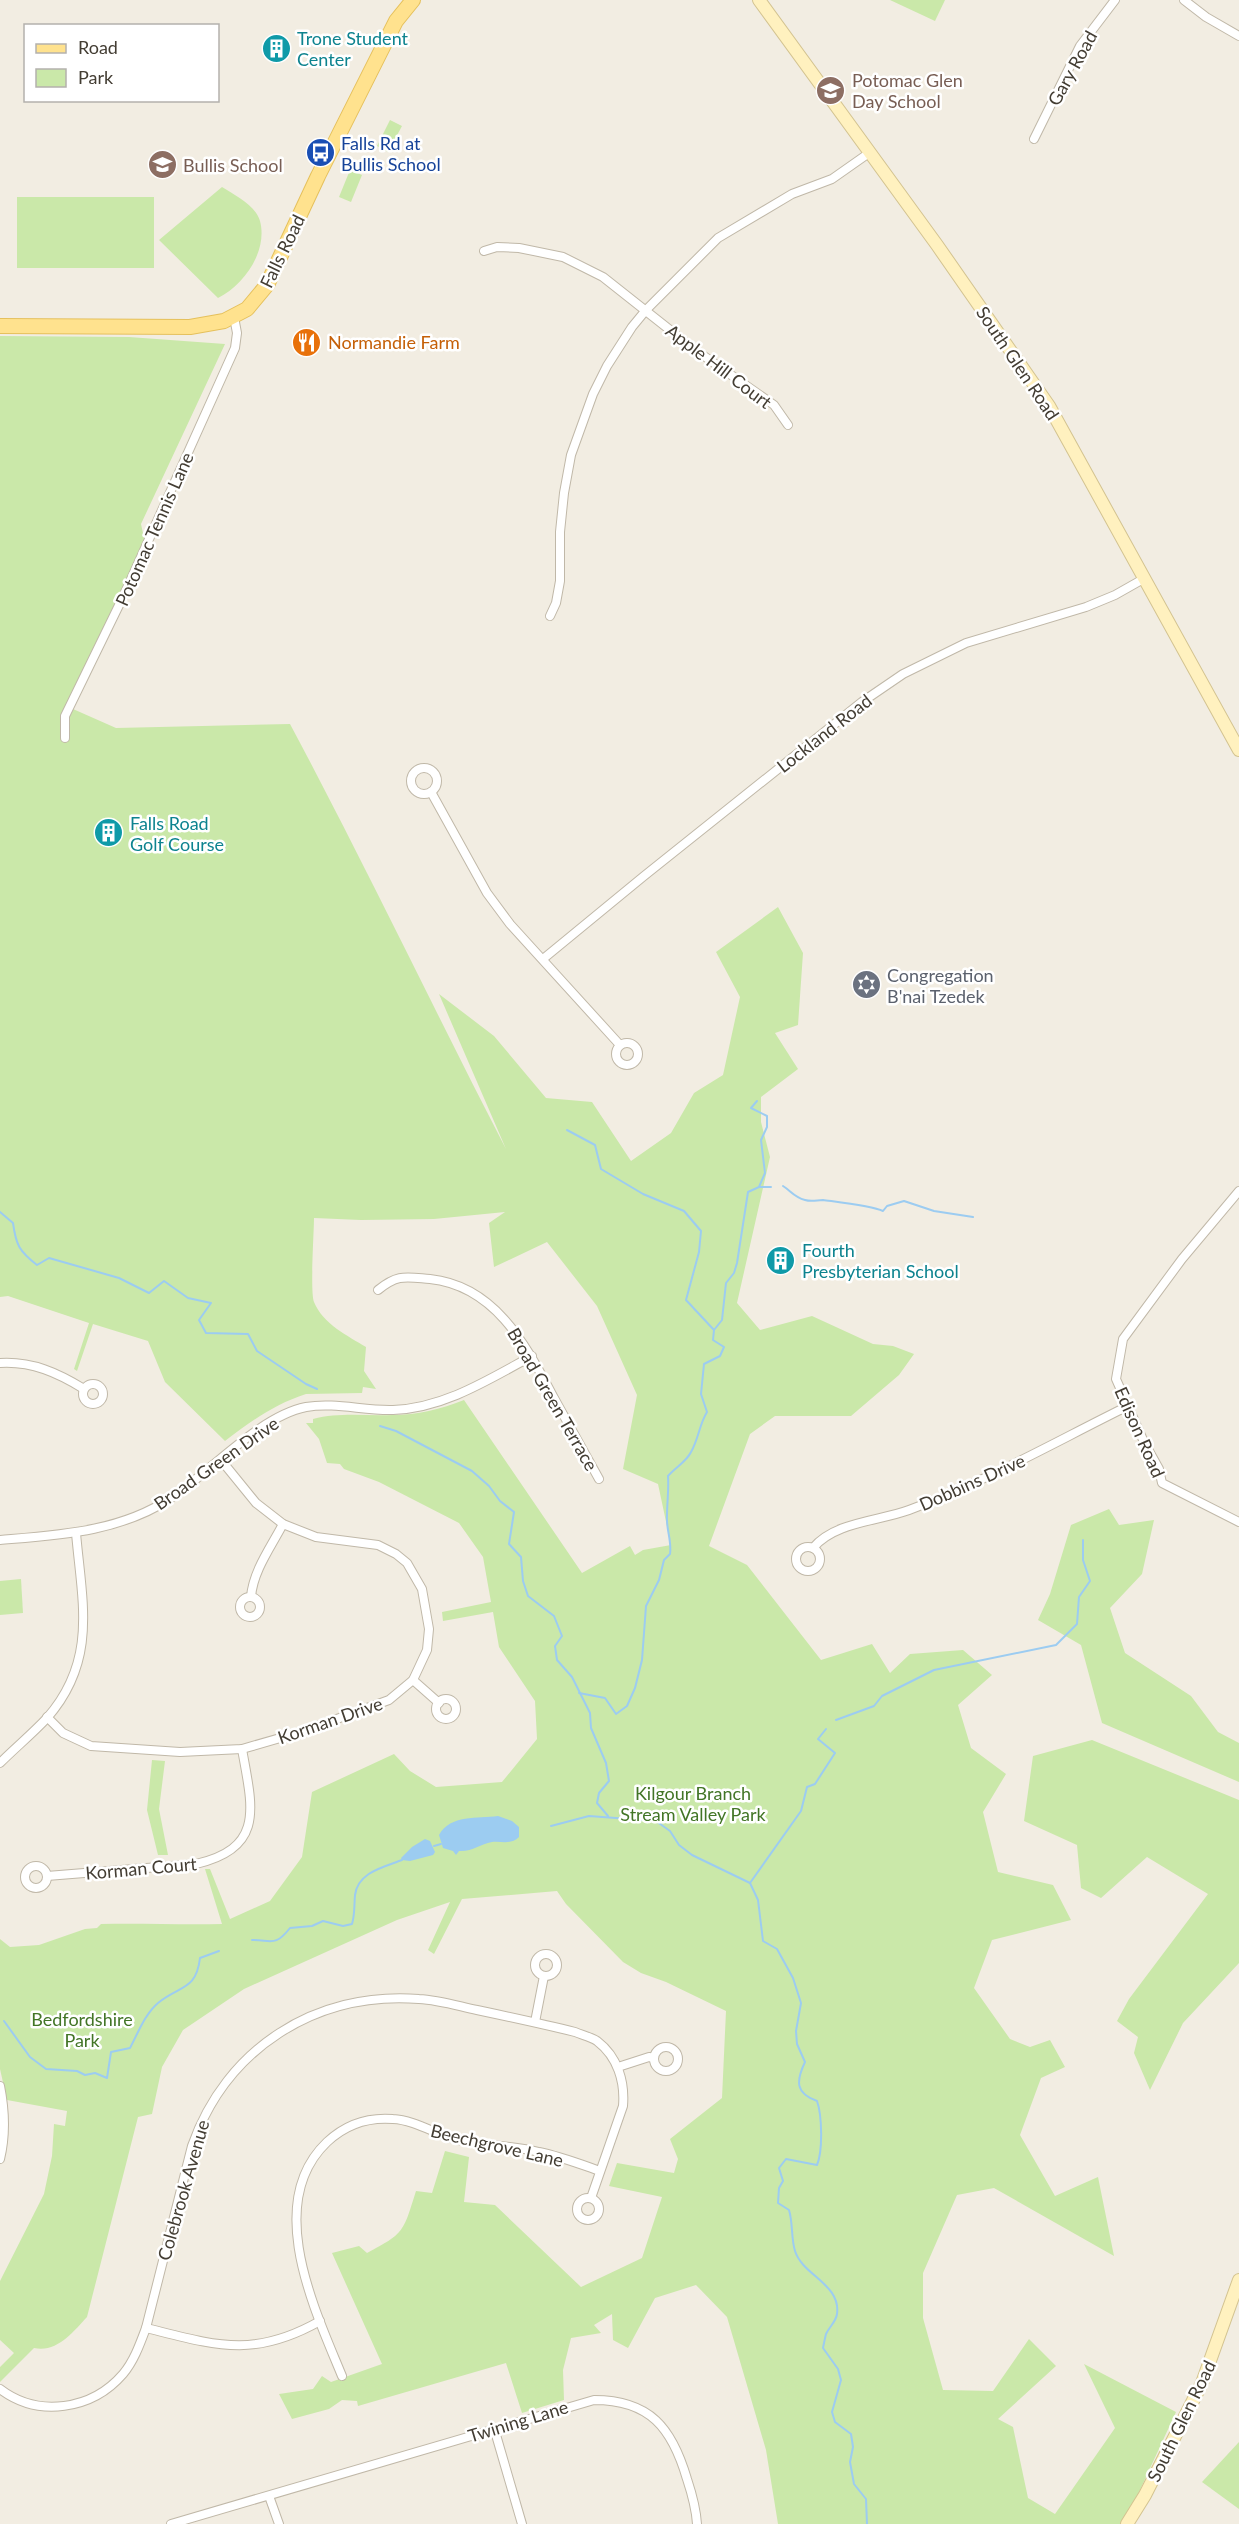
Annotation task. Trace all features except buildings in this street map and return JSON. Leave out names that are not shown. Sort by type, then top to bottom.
[{"type":"main road","name":"Falls Road","points":[[0,326],[190,327],[210,325],[234,317],[257,299],[267,285],[318,176],[396,21],[413,0]]},
{"type":"main road","name":"South Glen Road","points":[[759,0],[937,245],[1049,406],[1239,750]]},
{"type":"main road","name":"South Glen Road","points":[[1127,2524],[1145,2495],[1202,2384],[1239,2280]]},
{"type":"street","name":"Gary Road","points":[[1034,139],[1080,46],[1115,0]]},
{"type":"street","points":[[1184,0],[1206,17],[1239,36]]},
{"type":"street","points":[[550,616],[556,603],[560,581],[560,532],[564,493],[580,426],[607,366],[646,310],[718,238],[792,194],[832,179],[869,153]]},
{"type":"street","name":"Apple Hill Court","points":[[484,251],[497,247],[519,248],[562,257],[603,277],[694,349],[774,405],[788,425]]},
{"type":"street","name":"Potomac Tennis Lane","points":[[65,738],[65,716],[123,597],[235,348],[237,333],[234,317]]},
{"type":"street","name":"Lockland Road","points":[[543,959],[862,702],[903,674],[966,643],[1086,607],[1115,595],[1145,578]]},
{"type":"street","points":[[431,792],[487,893],[510,924],[620,1045]]},
{"type":"street","name":"Edison Road","points":[[1239,1191],[1182,1259],[1123,1339],[1116,1379],[1144,1442],[1159,1469],[1162,1483],[1239,1522]]},
{"type":"street","name":"Broad Green Terrace","points":[[378,1290],[392,1279],[406,1277],[438,1280],[482,1299],[500,1314],[520,1336],[599,1479]]},
{"type":"street","name":"Broad Green Drive","points":[[0,1540],[104,1528],[146,1512],[170,1499],[266,1424],[306,1407],[349,1406],[392,1410],[433,1404],[464,1392],[532,1356]]},
{"type":"street","points":[[0,1363],[37,1366],[57,1373],[84,1389]]},
{"type":"street","name":"Dobbins Drive","points":[[813,1548],[821,1538],[845,1528],[907,1510],[953,1493],[1027,1459],[1128,1406]]},
{"type":"street","name":"Korman Drive","points":[[47,1717],[63,1732],[91,1746],[180,1752],[242,1749],[301,1732],[389,1700],[413,1680],[427,1650],[429,1629],[422,1589],[406,1563],[396,1554],[378,1545],[316,1537],[283,1524],[256,1503],[221,1460]]},
{"type":"street","points":[[251,1597],[257,1572],[283,1524]]},
{"type":"street","points":[[0,1763],[47,1717],[69,1686],[81,1655],[83,1621],[76,1533]]},
{"type":"street","points":[[413,1680],[439,1703]]},
{"type":"street","name":"Korman Court","points":[[47,1876],[196,1864],[216,1859],[234,1849],[249,1825],[252,1802],[242,1749]]},
{"type":"street","points":[[535,2022],[544,1976]]},
{"type":"street","name":"Colebrook Avenue","points":[[0,2389],[20,2400],[40,2405],[69,2406],[87,2401],[105,2391],[124,2372],[137,2351],[146,2328],[192,2146],[202,2117],[231,2073],[274,2036],[291,2025],[316,2014],[383,1999],[418,1999],[438,2001],[535,2022],[575,2032],[597,2041],[618,2067],[625,2090],[623,2106],[591,2198]]},
{"type":"street","points":[[618,2067],[649,2057],[654,2058]]},
{"type":"street","points":[[0,2086],[4,2104],[4,2129],[0,2159]]},
{"type":"street","name":"Beechgrove Lane","points":[[342,2376],[301,2264],[297,2233],[297,2207],[306,2170],[320,2149],[338,2133],[350,2126],[372,2120],[396,2119],[458,2140],[539,2151],[600,2170]]},
{"type":"street","points":[[146,2328],[215,2345],[236,2347],[252,2346],[320,2321]]},
{"type":"street","name":"Twining Lane","points":[[171,2524],[594,2400],[610,2400],[639,2408],[663,2426],[682,2461],[694,2503],[697,2524]]},
{"type":"street","points":[[494,2428],[522,2524]]},
{"type":"street","points":[[269,2496],[279,2524]]},
{"type":"green space","points":[[890,0],[945,0],[935,21]]},
{"type":"green space","points":[[390,120],[402,126],[388,152],[377,146]]},
{"type":"green space","points":[[350,170],[362,175],[351,202],[339,197]]},
{"type":"green space","points":[[222,187],[254,210],[260,221],[262,232],[252,266],[237,285],[218,298],[159,240]]},
{"type":"green space","points":[[17,197],[154,197],[154,268],[17,268]]},
{"type":"green space","points":[[0,336],[129,337],[225,344],[141,524],[147,552],[73,709],[116,728],[290,724],[506,1149],[439,994],[494,1036],[546,1098],[592,1102],[631,1161],[671,1133],[694,1093],[723,1075],[740,997],[716,952],[778,907],[803,953],[798,1025],[775,1033],[798,1069],[761,1097],[761,1122],[770,1157],[737,1303],[760,1330],[812,1316],[873,1344],[893,1346],[914,1354],[899,1375],[851,1416],[775,1416],[750,1434],[709,1546],[747,1565],[821,1660],[872,1644],[890,1673],[910,1654],[963,1650],[992,1675],[958,1705],[971,1748],[1006,1774],[983,1812],[998,1872],[1053,1885],[1071,1920],[992,1940],[974,1988],[1010,2039],[1030,2047],[1050,2040],[1065,2067],[1041,2078],[1020,2135],[1055,2196],[1098,2177],[1114,2256],[994,2188],[957,2195],[923,2273],[923,2318],[943,2390],[993,2391],[1029,2339],[1056,2366],[998,2419],[1013,2427],[1028,2498],[1055,2514],[1115,2428],[1084,2364],[1176,2412],[1134,2503],[1121,2524],[778,2524],[766,2450],[727,2317],[696,2285],[655,2298],[628,2348],[613,2340],[612,2314],[594,2325],[601,2333],[571,2338],[563,2370],[564,2400],[522,2413],[506,2363],[358,2406],[357,2401],[342,2400],[329,2409],[292,2419],[279,2394],[313,2389],[322,2376],[331,2382],[382,2364],[332,2253],[359,2246],[367,2253],[396,2235],[405,2223],[416,2191],[432,2193],[445,2151],[469,2157],[464,2202],[495,2205],[581,2287],[642,2258],[662,2197],[609,2186],[617,2163],[674,2173],[678,2159],[670,2139],[722,2098],[726,2011],[666,1982],[641,1973],[623,1962],[566,1904],[557,1891],[462,1899],[434,1954],[428,1950],[450,1902],[397,1920],[244,1989],[183,2030],[162,2067],[152,2114],[138,2117],[87,2317],[64,2340],[50,2347],[34,2348],[0,2382],[0,2367],[14,2353],[0,2340],[0,2281],[44,2194],[52,2156],[54,2124],[65,2126],[67,2111],[7,2100],[0,2069],[0,1939],[10,1947],[39,1945],[85,1929],[97,1928],[101,1924],[222,1924],[205,1869],[210,1869],[230,1919],[270,1901],[302,1857],[312,1792],[394,1754],[410,1771],[436,1787],[502,1782],[537,1739],[535,1701],[499,1647],[493,1612],[443,1621],[442,1612],[491,1602],[483,1557],[459,1523],[379,1482],[344,1469],[340,1464],[327,1463],[319,1439],[306,1423],[313,1423],[313,1419],[333,1416],[420,1413],[464,1400],[582,1573],[630,1546],[635,1555],[643,1550],[671,1545],[658,1484],[623,1469],[637,1395],[597,1306],[547,1242],[494,1267],[489,1223],[505,1212],[434,1219],[314,1218],[312,1275],[314,1302],[323,1317],[344,1334],[366,1347],[364,1371],[376,1389],[363,1387],[362,1393],[306,1394],[264,1414],[225,1441],[165,1382],[148,1341],[93,1324],[77,1371],[74,1369],[89,1323],[8,1296],[0,1297]]},
{"type":"green space","points":[[1109,1509],[1119,1525],[1154,1520],[1142,1574],[1110,1608],[1125,1653],[1191,1696],[1218,1732],[1239,1743],[1239,1782],[1102,1723],[1081,1645],[1038,1620],[1050,1594],[1071,1525]]},
{"type":"green space","points":[[21,1579],[23,1613],[0,1615],[0,1581]]},
{"type":"green space","points":[[1092,1740],[1239,1800],[1239,1963],[1183,2023],[1150,2090],[1134,2053],[1138,2037],[1117,2021],[1129,1999],[1208,1894],[1147,1857],[1101,1898],[1081,1888],[1077,1845],[1024,1821],[1033,1756]]},
{"type":"green space","points":[[152,1760],[165,1761],[159,1809],[168,1855],[158,1855],[147,1810]]},
{"type":"green space","points":[[1239,2442],[1239,2509],[1202,2482]]},
{"type":"water","points":[[498,1816],[512,1821],[519,1827],[519,1837],[510,1842],[492,1842],[459,1851],[456,1855],[453,1851],[443,1848],[439,1835],[450,1824],[465,1819]]},
{"type":"water","points":[[425,1839],[430,1841],[435,1852],[433,1855],[410,1861],[402,1860],[401,1858],[412,1847]]},
{"type":"waterway","points":[[579,1693],[605,1698],[616,1714],[627,1706],[635,1688],[642,1660],[646,1606],[659,1580],[664,1560],[670,1554],[667,1521],[668,1476],[684,1461],[694,1447],[707,1412],[701,1394],[704,1364],[720,1356],[724,1347],[713,1340],[714,1330],[722,1320],[726,1283],[734,1273],[737,1263],[748,1192],[759,1187],[765,1173],[761,1140],[767,1127],[767,1116],[751,1108],[757,1101]]},
{"type":"waterway","points":[[567,1130],[595,1145],[601,1169],[643,1194],[684,1211],[701,1231],[699,1252],[686,1300],[714,1330]]},
{"type":"waterway","points":[[783,1186],[808,1201],[823,1200],[883,1211],[887,1206],[904,1201],[934,1211],[973,1217]]},
{"type":"waterway","points":[[759,1187],[771,1187]]},
{"type":"waterway","points":[[0,1212],[13,1223],[19,1247],[37,1265],[49,1258],[119,1278],[149,1293],[164,1281],[188,1298],[211,1303],[199,1320],[206,1333],[248,1334],[257,1351],[317,1389]]},
{"type":"waterway","points":[[380,1426],[396,1431],[472,1471],[489,1486],[500,1501],[514,1512],[509,1544],[521,1557],[523,1581],[528,1596],[554,1616],[562,1636],[555,1646],[557,1660],[572,1677],[590,1713],[591,1728],[606,1763],[609,1781],[599,1793],[597,1803],[608,1816]]},
{"type":"waterway","points":[[836,1720],[874,1706],[882,1696],[934,1670],[1056,1645],[1077,1624],[1079,1597],[1090,1581],[1083,1560],[1083,1540]]},
{"type":"waterway","points":[[750,1883],[801,1811],[807,1787],[815,1784],[835,1753],[818,1739],[826,1729]]},
{"type":"waterway","points":[[551,1826],[589,1816],[656,1821],[670,1831],[679,1845],[692,1855],[750,1883],[758,1900],[763,1941],[777,1949],[793,1978],[801,2003],[796,2031],[797,2044],[805,2062],[799,2086],[805,2094],[817,2101],[821,2124],[817,2165],[786,2159],[779,2168],[783,2181],[779,2188],[778,2203],[789,2210],[794,2246],[799,2260],[828,2287],[837,2304],[837,2314],[826,2334],[823,2348],[838,2369],[841,2380],[832,2412],[835,2422],[851,2434],[853,2447],[850,2462],[854,2484],[866,2499],[867,2524]]},
{"type":"waterway","points":[[434,1846],[441,1844]]},
{"type":"waterway","points":[[252,1940],[277,1940],[290,1928],[312,1926],[323,1921],[343,1926],[352,1924],[355,1895],[361,1881],[373,1871],[402,1860]]},
{"type":"waterway","points":[[4,2021],[30,2057],[46,2069],[77,2071],[85,2075],[95,2073],[107,2078],[111,2052],[130,2048],[153,2007],[191,1982],[198,1969],[200,1958],[219,1951]]},
{"type":"place","name":"Trone Student Center","points":[[276,48]]},
{"type":"place","name":"Potomac Glen Day School","points":[[831,90]]},
{"type":"place","name":"Falls Rd at Bullis School","points":[[320,153]]},
{"type":"place","name":"Bullis School","points":[[162,165]]},
{"type":"place","name":"Normandie Farm","points":[[307,342]]},
{"type":"place","name":"Falls Road Golf Course","points":[[109,833]]},
{"type":"place","name":"Congregation B'nai Tzedek","points":[[866,985]]},
{"type":"place","name":"Fourth Presbyterian School","points":[[781,1260]]},
{"type":"park label","name":"Kilgour Branch Stream Valley Park","points":[[693,1803]]},
{"type":"park label","name":"Bedfordshire Park","points":[[82,2029]]}]
